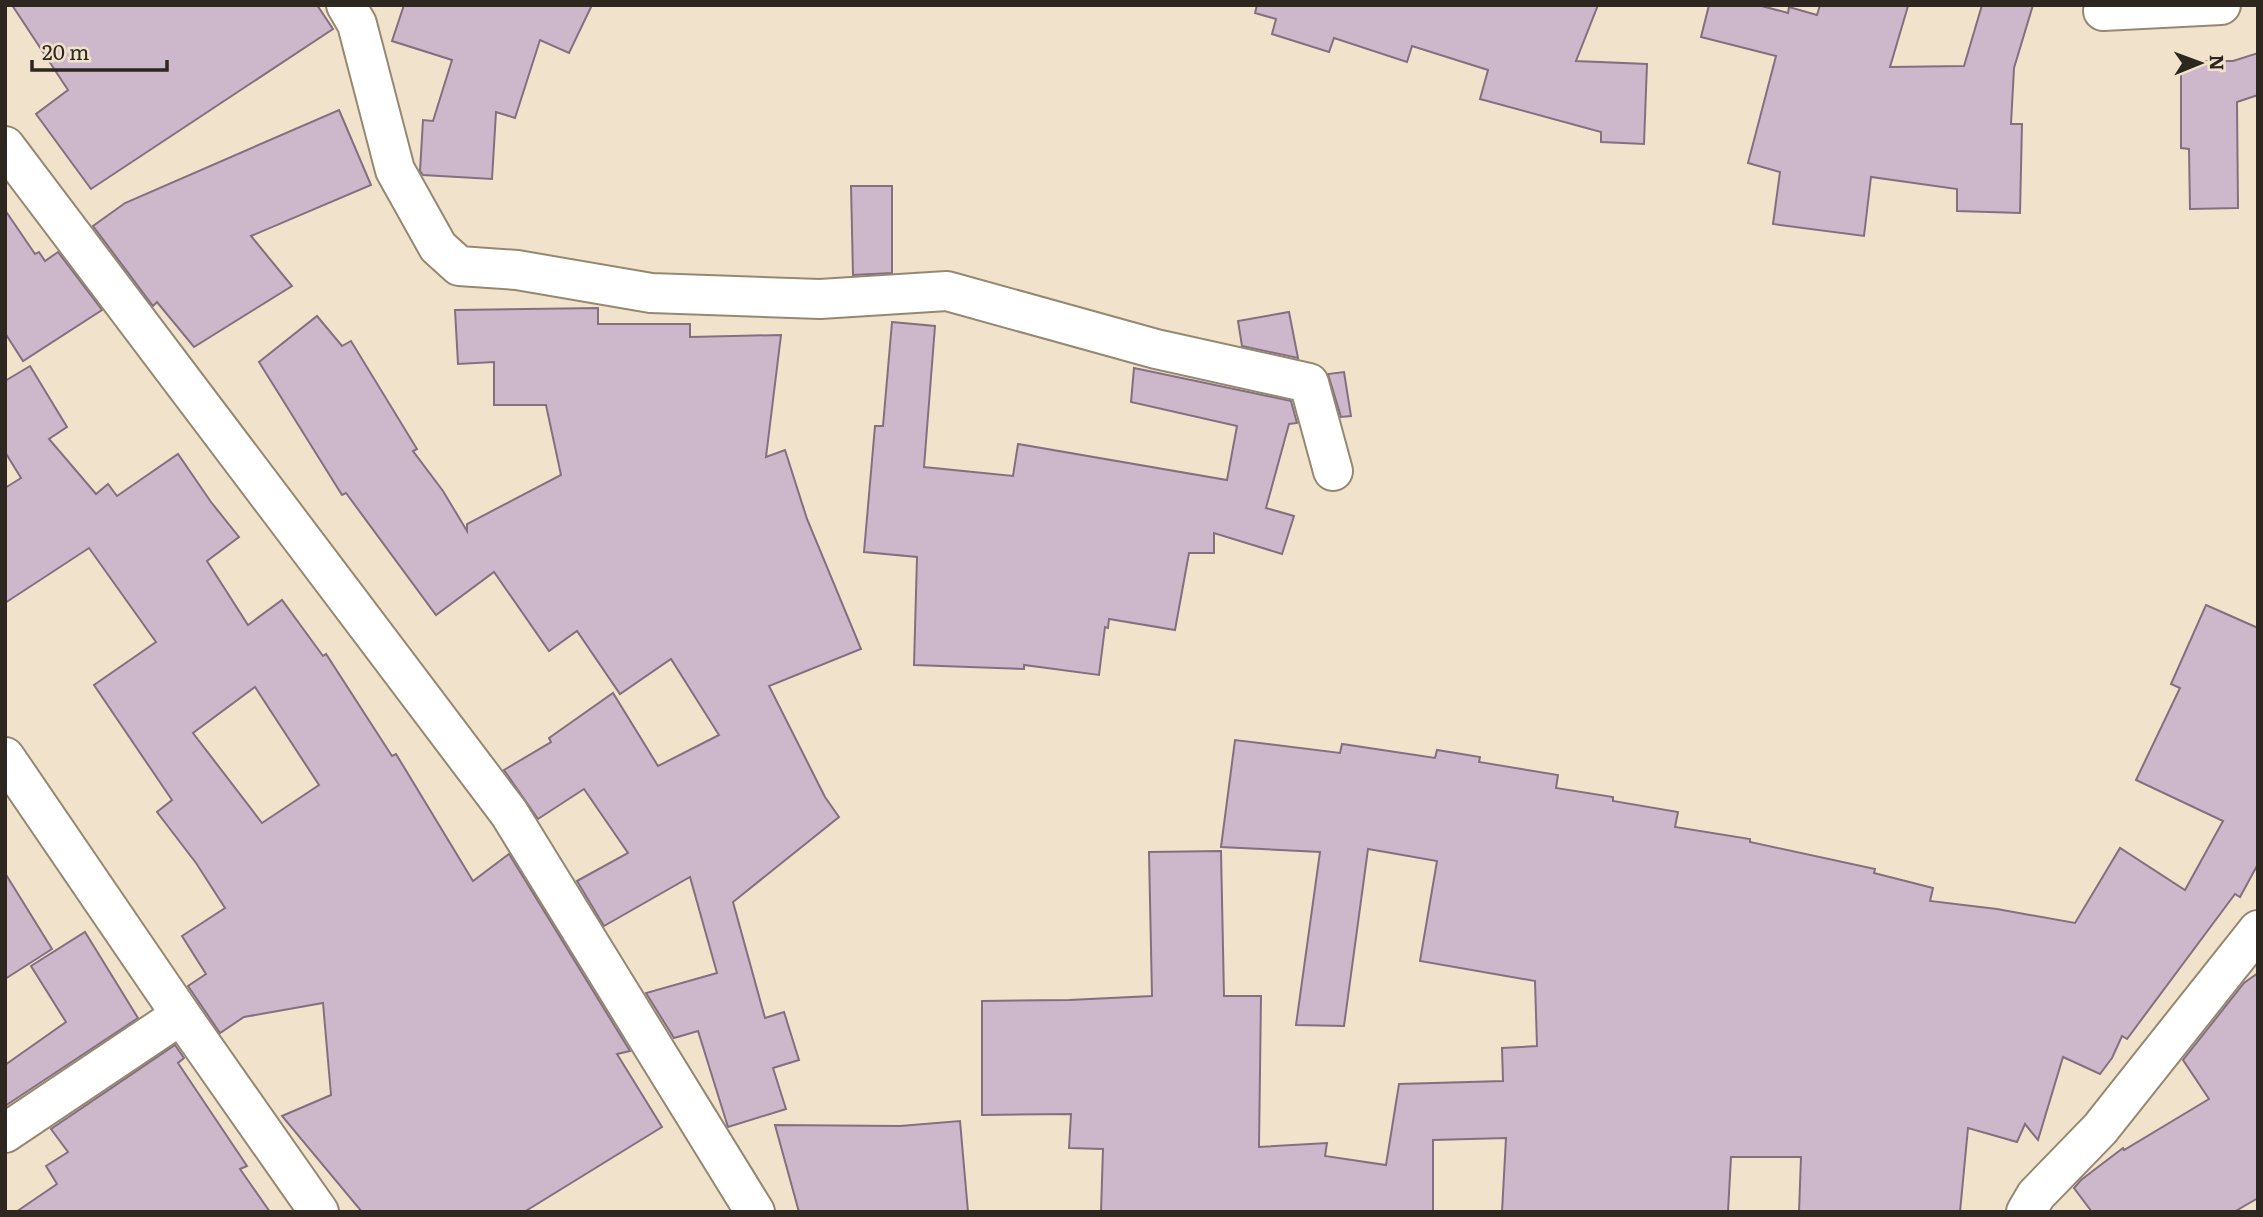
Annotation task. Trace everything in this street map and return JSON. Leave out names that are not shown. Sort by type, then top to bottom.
[{"type":"street","points":[[346,5],[357,24],[395,170],[438,247],[458,266],[516,270],[652,293],[820,299],[947,291],[1156,349],[1308,383],[1333,471]]},
{"type":"street","points":[[2104,11],[2221,5]]},
{"type":"street","points":[[5,146],[509,813],[755,1212]]},
{"type":"street","points":[[5,757],[319,1212]]},
{"type":"street","points":[[2026,1212],[2036,1195],[2100,1129],[2258,930]]},
{"type":"street","points":[[5,1133],[181,1015]]},
{"type":"building","points":[[12,5],[317,5],[333,29],[91,189],[36,114],[68,90]]},
{"type":"building","points":[[404,5],[592,5],[569,53],[540,40],[515,118],[496,112],[492,179],[423,175],[420,171],[423,120],[433,121],[452,60],[392,41]]},
{"type":"building","points":[[1257,5],[1598,5],[1576,61],[1647,64],[1644,144],[1601,142],[1601,132],[1480,99],[1488,70],[1412,46],[1407,62],[1334,38],[1329,52],[1272,34],[1276,19],[1255,13]]},
{"type":"building","points":[[1709,5],[1758,5],[1788,13],[1789,7],[1817,15],[1820,5],[1908,6],[1890,67],[1964,66],[1982,5],[2033,5],[2014,68],[2011,124],[2022,124],[2020,213],[1957,211],[1957,189],[1871,177],[1864,236],[1773,224],[1780,172],[1748,163],[1776,56],[1701,37]]},
{"type":"building","points":[[2258,53],[2258,95],[2237,102],[2238,208],[2190,209],[2189,149],[2181,148],[2181,61],[2233,61]]},
{"type":"building","points":[[339,110],[371,185],[251,236],[292,286],[194,347],[157,302],[153,306],[93,226],[125,203]]},
{"type":"building","points":[[851,186],[892,186],[892,273],[853,275]]},
{"type":"building","points":[[5,210],[35,254],[39,252],[45,261],[58,252],[102,310],[23,361],[5,333]]},
{"type":"building","points":[[598,308],[598,324],[690,324],[690,337],[781,335],[766,457],[785,450],[807,519],[861,649],[769,686],[825,797],[839,817],[733,902],[765,1018],[784,1012],[799,1060],[773,1068],[786,1109],[728,1127],[698,1031],[674,1038],[646,993],[717,973],[690,877],[604,926],[577,881],[628,853],[584,789],[538,819],[504,770],[551,742],[549,738],[613,693],[658,766],[719,735],[671,659],[620,694],[577,631],[549,651],[494,572],[436,615],[346,493],[342,495],[259,362],[317,316],[342,346],[351,341],[417,449],[413,451],[443,491],[467,531],[467,524],[561,475],[546,405],[494,405],[494,362],[458,364],[455,310]]},
{"type":"building","points":[[1289,312],[1298,358],[1242,346],[1238,321]]},
{"type":"building","points":[[892,322],[935,326],[924,467],[1013,476],[1018,444],[1227,480],[1237,426],[1131,402],[1134,368],[1291,401],[1297,423],[1289,424],[1266,508],[1294,516],[1282,554],[1214,533],[1214,553],[1189,553],[1175,630],[1109,619],[1108,628],[1105,627],[1099,675],[1024,665],[1024,669],[914,665],[917,557],[864,552],[875,426],[883,426]]},
{"type":"building","points":[[30,366],[67,427],[49,439],[96,494],[108,484],[117,496],[178,454],[239,537],[207,561],[248,625],[282,600],[323,656],[326,654],[392,756],[396,754],[473,881],[509,854],[630,1051],[617,1054],[662,1127],[524,1212],[362,1212],[282,1116],[331,1095],[323,1003],[244,1017],[220,1033],[188,986],[206,974],[182,936],[225,908],[196,863],[157,812],[172,800],[94,685],[156,642],[89,548],[5,603],[5,488],[21,478],[5,452],[5,381]],"holes":[[[255,687],[319,785],[262,823],[193,733]]]},
{"type":"building","points":[[1344,372],[1351,416],[1341,417],[1328,374]]},
{"type":"building","points":[[2206,605],[2258,628],[2258,864],[2240,897],[2235,894],[2127,1039],[2122,1036],[2112,1058],[2100,1074],[2063,1057],[2038,1140],[2025,1124],[2017,1142],[1968,1128],[1960,1212],[1799,1212],[1801,1157],[1731,1157],[1728,1212],[1502,1212],[1506,1138],[1433,1140],[1433,1212],[1101,1212],[1103,1149],[1069,1148],[1071,1114],[982,1115],[982,1001],[1152,996],[1149,852],[1221,851],[1224,996],[1261,996],[1259,1147],[1327,1143],[1325,1156],[1386,1165],[1399,1084],[1503,1081],[1502,1048],[1537,1046],[1535,981],[1420,961],[1437,861],[1368,849],[1344,1026],[1296,1025],[1320,852],[1221,847],[1235,740],[1340,753],[1342,744],[1435,758],[1437,750],[1480,757],[1479,762],[1558,775],[1556,788],[1613,797],[1613,801],[1678,812],[1675,827],[1750,839],[1750,842],[1875,869],[1874,873],[1933,888],[1930,901],[1997,909],[2075,923],[2120,848],[2185,890],[2223,821],[2136,780],[2180,688],[2171,684]]},
{"type":"building","points":[[5,873],[52,949],[5,979]]},
{"type":"building","points":[[85,932],[138,1018],[5,1106],[5,1065],[66,1022],[31,966]]},
{"type":"building","points":[[2258,973],[2258,1198],[2234,1212],[2092,1212],[2074,1188],[2081,1180],[2123,1148],[2124,1150],[2209,1099],[2183,1060],[2244,983]]},
{"type":"building","points":[[175,1045],[184,1058],[178,1063],[247,1166],[240,1169],[270,1212],[16,1212],[57,1184],[46,1166],[68,1152],[51,1129]]},
{"type":"building","points":[[960,1121],[968,1212],[799,1212],[775,1125],[900,1126]]}]
